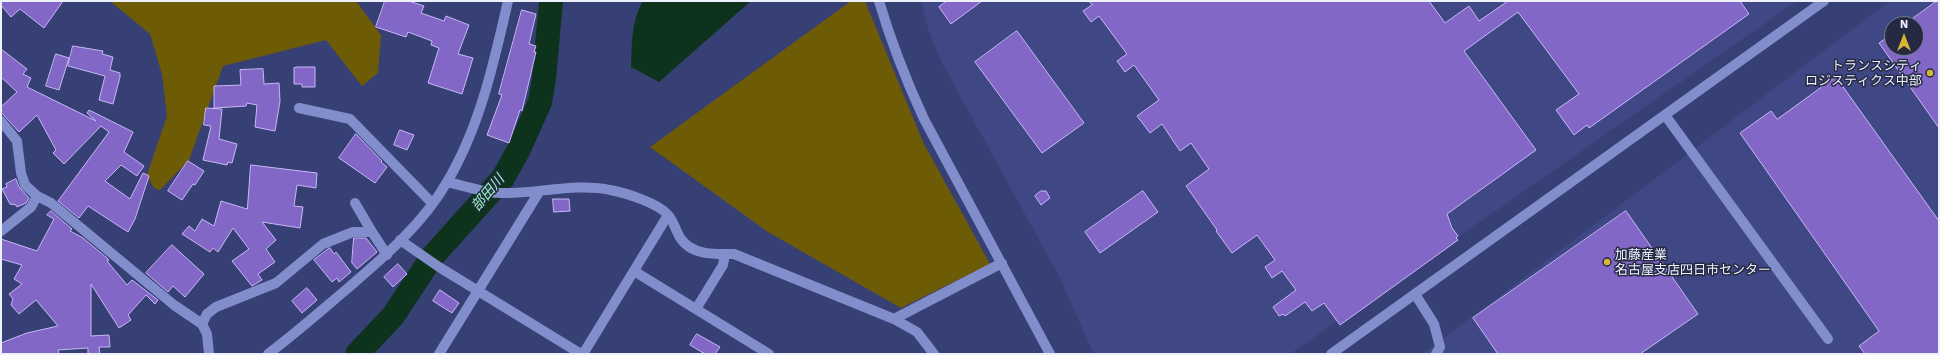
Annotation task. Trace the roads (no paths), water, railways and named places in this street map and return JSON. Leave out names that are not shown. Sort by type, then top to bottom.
[{"type":"street","points":[[268,354],[387,255],[432,203],[447,182],[468,141],[481,105],[508,1]]},
{"type":"street","points":[[879,1],[889,36],[914,98],[1050,354]]},
{"type":"street","points":[[1331,354],[1824,1]]},
{"type":"street","points":[[298,108],[350,119],[432,203]]},
{"type":"street","points":[[1665,114],[1828,339]]},
{"type":"street","points":[[1,121],[17,141],[22,179],[30,191],[37,196],[52,202],[174,305],[202,324],[207,334],[209,354]]},
{"type":"street","points":[[447,182],[482,190],[505,193],[594,188],[610,190],[657,206],[668,215],[682,240],[692,248],[708,254],[734,254],[894,319],[917,332],[934,354]]},
{"type":"street","points":[[439,354],[539,192]]},
{"type":"street","points":[[1,231],[31,206],[37,196]]},
{"type":"street","points":[[355,203],[387,255]]},
{"type":"street","points":[[400,240],[421,256],[582,354],[668,215]]},
{"type":"street","points":[[202,324],[207,314],[216,307],[276,283],[323,244],[352,232],[372,232]]},
{"type":"street","points":[[696,310],[723,265],[725,254]]},
{"type":"street","points":[[894,319],[1002,263]]},
{"type":"street","points":[[634,271],[769,354]]},
{"type":"street","points":[[1415,294],[1434,324],[1440,346],[1436,354]]},
{"type":"waterway","name":"部田川","points":[[357,354],[393,316],[432,257],[503,178],[518,151],[540,102],[544,79],[551,1]]},
{"type":"place","name":"トランスシティ ロジスティクス中部","points":[[1930,73]]},
{"type":"place","name":"加藤産業 名古屋支店四日市センター","points":[[1607,262]]}]
